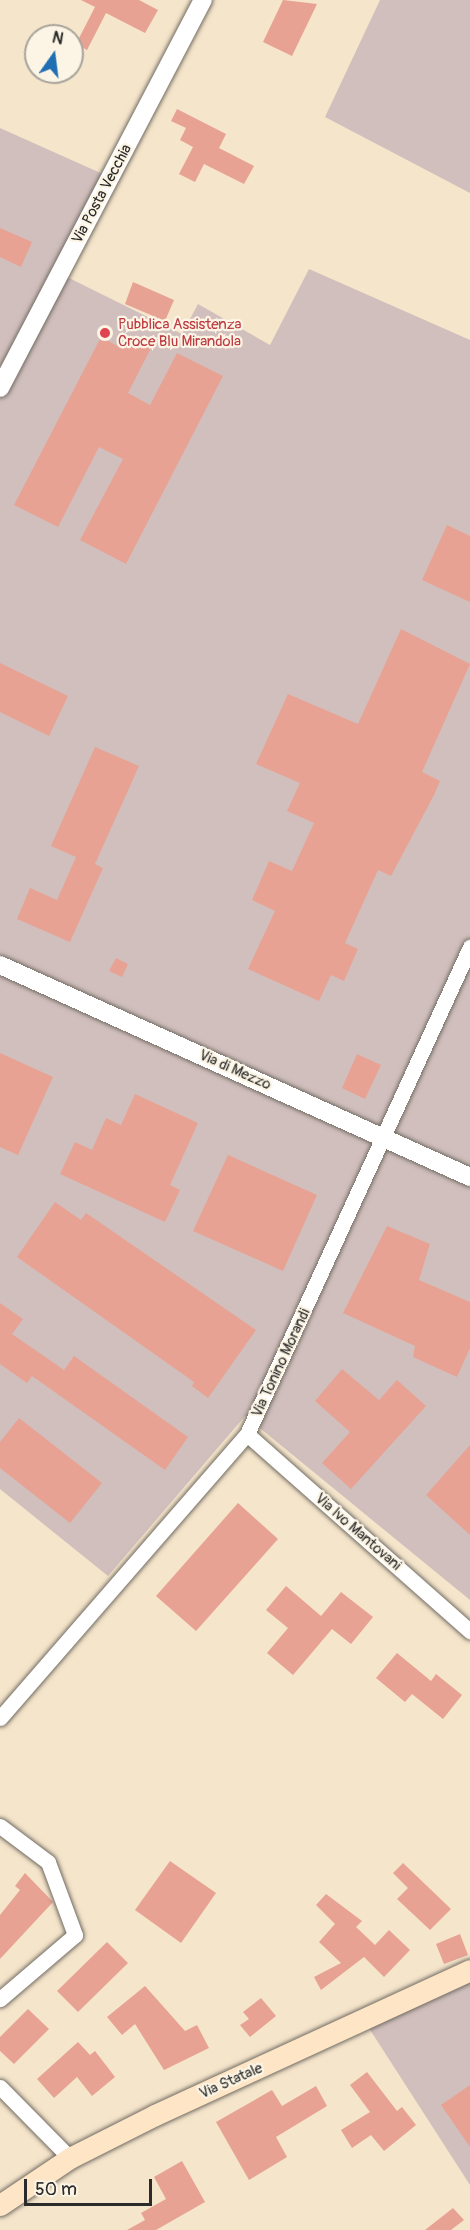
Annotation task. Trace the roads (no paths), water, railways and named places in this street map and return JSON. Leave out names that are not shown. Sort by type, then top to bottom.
[{"type":"main road","name":"Via Statale","points":[[0,2205],[69,2158],[470,1970]]},
{"type":"street","name":"Via Posta Vecchia","points":[[0,388],[203,0]]},
{"type":"street","name":"Via Tonino Morandi","points":[[0,1718],[247,1434],[470,947]]},
{"type":"street","name":"Via di Mezzo","points":[[0,964],[470,1177]]},
{"type":"street","name":"Via Ivo Mantovani","points":[[247,1434],[470,1631]]},
{"type":"street","points":[[0,1826],[48,1862],[75,1935],[0,1999]]},
{"type":"street","points":[[0,2087],[69,2158]]},
{"type":"place","name":"Pubblica Assistenza Croce Blu Mirandola","points":[[105,333]]}]
